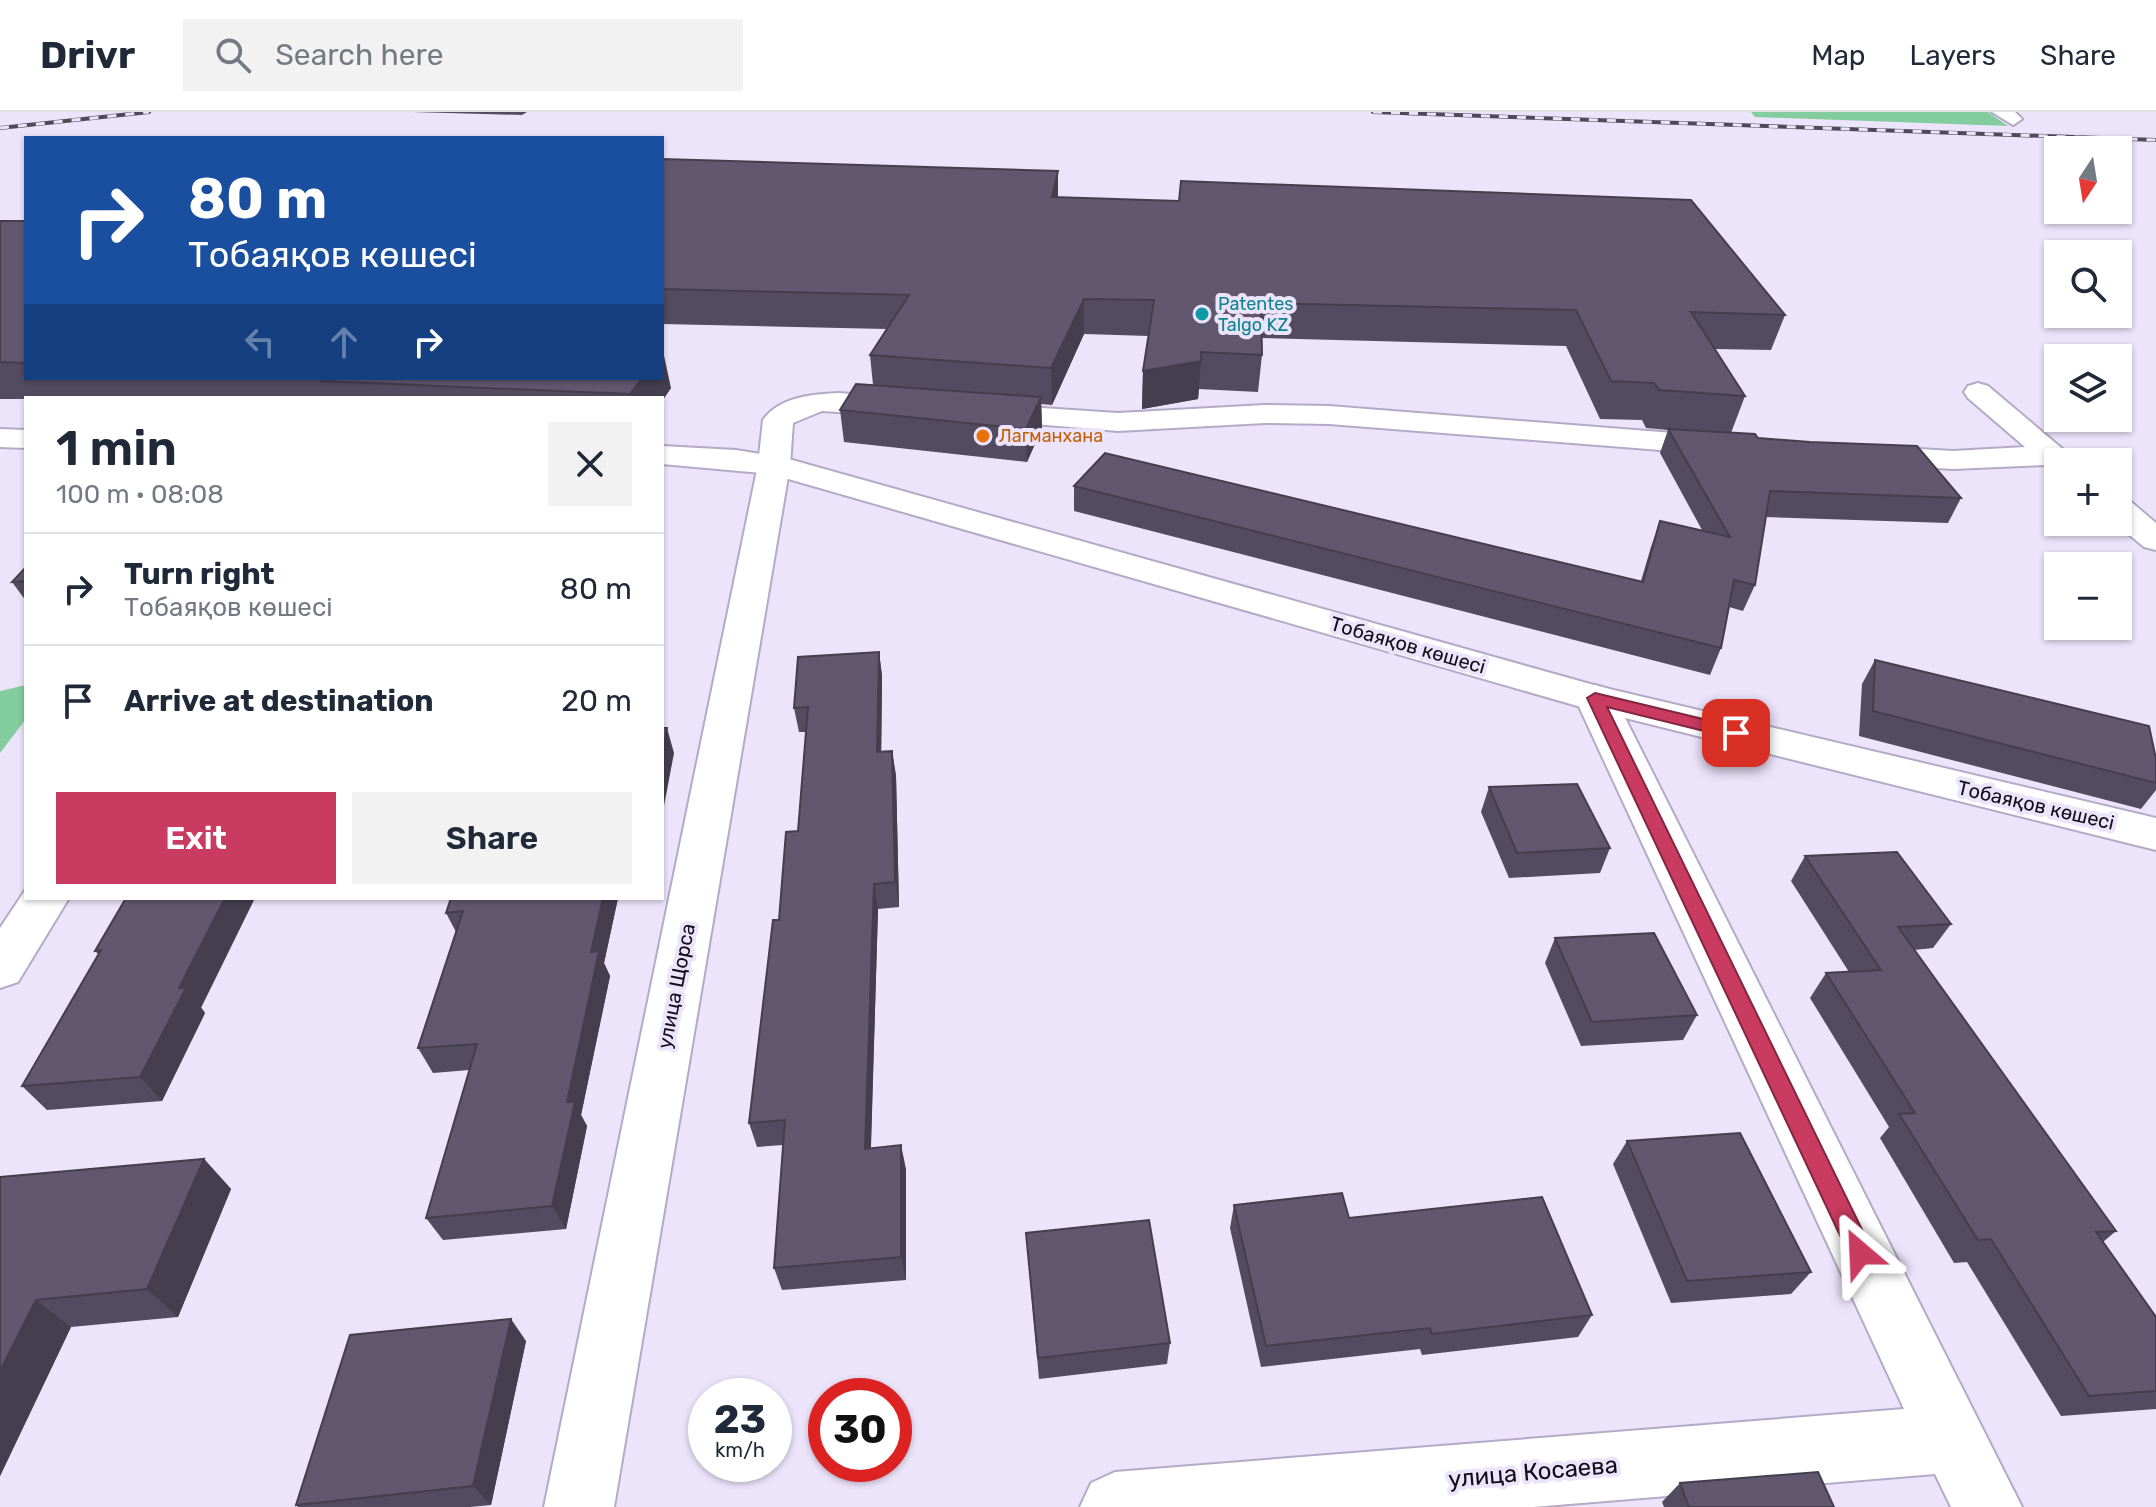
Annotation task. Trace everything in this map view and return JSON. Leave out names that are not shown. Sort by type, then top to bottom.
[{"type":"street","points":[[1978,392],[2046,448]]},
{"type":"street","name":"улица Щорса","points":[[579,1507],[774,465],[778,420],[786,412],[844,402],[1118,422],[1265,414],[1329,415],[1751,448]]},
{"type":"street","points":[[0,438],[24,439]]},
{"type":"street","points":[[1844,453],[1953,460],[2044,458]]},
{"type":"street","name":"Тобаяқов көшесі","points":[[664,455],[736,459],[774,465],[1595,698],[2156,834]]},
{"type":"street","points":[[2132,520],[2156,540]]},
{"type":"street","points":[[1595,698],[1951,1439],[1987,1507]]},
{"type":"street","points":[[0,968],[44,900]]},
{"type":"street","name":"улица Косаева","points":[[1115,1507],[1951,1439]]},
{"type":"green space","points":[[1751,112],[1988,112],[2008,126],[1755,117]]},
{"type":"green space","points":[[24,685],[24,722],[0,753],[0,691]]},
{"type":"building","points":[[664,159],[1058,171],[1052,197],[1179,201],[1181,181],[1691,200],[1785,315],[1691,312],[1745,396],[1659,390],[1654,383],[1611,381],[1576,310],[1261,303],[1262,355],[1201,352],[1201,361],[1143,371],[1154,300],[1084,299],[1051,368],[870,355],[909,295],[664,289]]},
{"type":"building","points":[[0,221],[24,221],[24,363],[0,362]]},
{"type":"building","points":[[323,380],[640,380],[630,394]]},
{"type":"building","points":[[856,384],[1041,397],[1026,429],[840,410]]},
{"type":"building","points":[[1668,429],[1755,434],[1758,438],[1810,442],[1917,446],[1961,498],[1770,491],[1755,585],[1734,580],[1721,648],[1074,486],[1105,453],[1643,582],[1660,521],[1730,537]]},
{"type":"building","points":[[24,569],[24,581],[12,582]]},
{"type":"building","points":[[879,652],[877,752],[892,751],[895,882],[874,884],[865,1149],[901,1145],[901,1257],[774,1268],[785,1120],[749,1123],[773,920],[779,920],[786,832],[798,831],[808,707],[794,708],[798,657]]},
{"type":"building","points":[[1875,660],[2149,726],[2156,759],[2156,783],[1873,711]]},
{"type":"building","points":[[1577,784],[1610,848],[1517,853],[1489,787]]},
{"type":"building","points":[[1897,852],[1951,924],[1898,927],[2116,1231],[2096,1232],[2156,1317],[2156,1391],[2089,1396],[1991,1239],[1978,1240],[1899,1114],[1915,1113],[1826,973],[1881,970],[1805,856]]},
{"type":"building","points":[[125,900],[224,900],[179,988],[186,988],[140,1077],[22,1086],[101,950],[95,951]]},
{"type":"building","points":[[450,900],[603,900],[591,952],[599,951],[567,1102],[575,1102],[552,1206],[426,1218],[477,1044],[418,1048],[463,911],[446,913]]},
{"type":"building","points":[[1654,933],[1697,1015],[1592,1022],[1555,938]]},
{"type":"building","points":[[1740,1133],[1811,1272],[1687,1281],[1627,1141]]},
{"type":"building","points":[[204,1159],[147,1289],[36,1300],[0,1371],[0,1177]]},
{"type":"building","points":[[1342,1193],[1349,1218],[1542,1197],[1592,1315],[1432,1334],[1430,1328],[1266,1346],[1234,1205]]},
{"type":"building","points":[[1149,1220],[1170,1343],[1038,1358],[1026,1233]]},
{"type":"building","points":[[511,1319],[473,1486],[296,1505],[350,1335]]},
{"type":"building","points":[[1818,1472],[1834,1507],[1689,1507],[1680,1483]]},
{"type":"railway","points":[[0,128],[149,112]]},
{"type":"railway","points":[[1373,112],[2156,140]]},
{"type":"place","name":"Patentes Talgo KZ","points":[[1202,314]]},
{"type":"place","name":"Лагманхана","points":[[983,436]]},
{"type":"route","points":[[1736,733],[1595,698],[1860,1253]]}]
